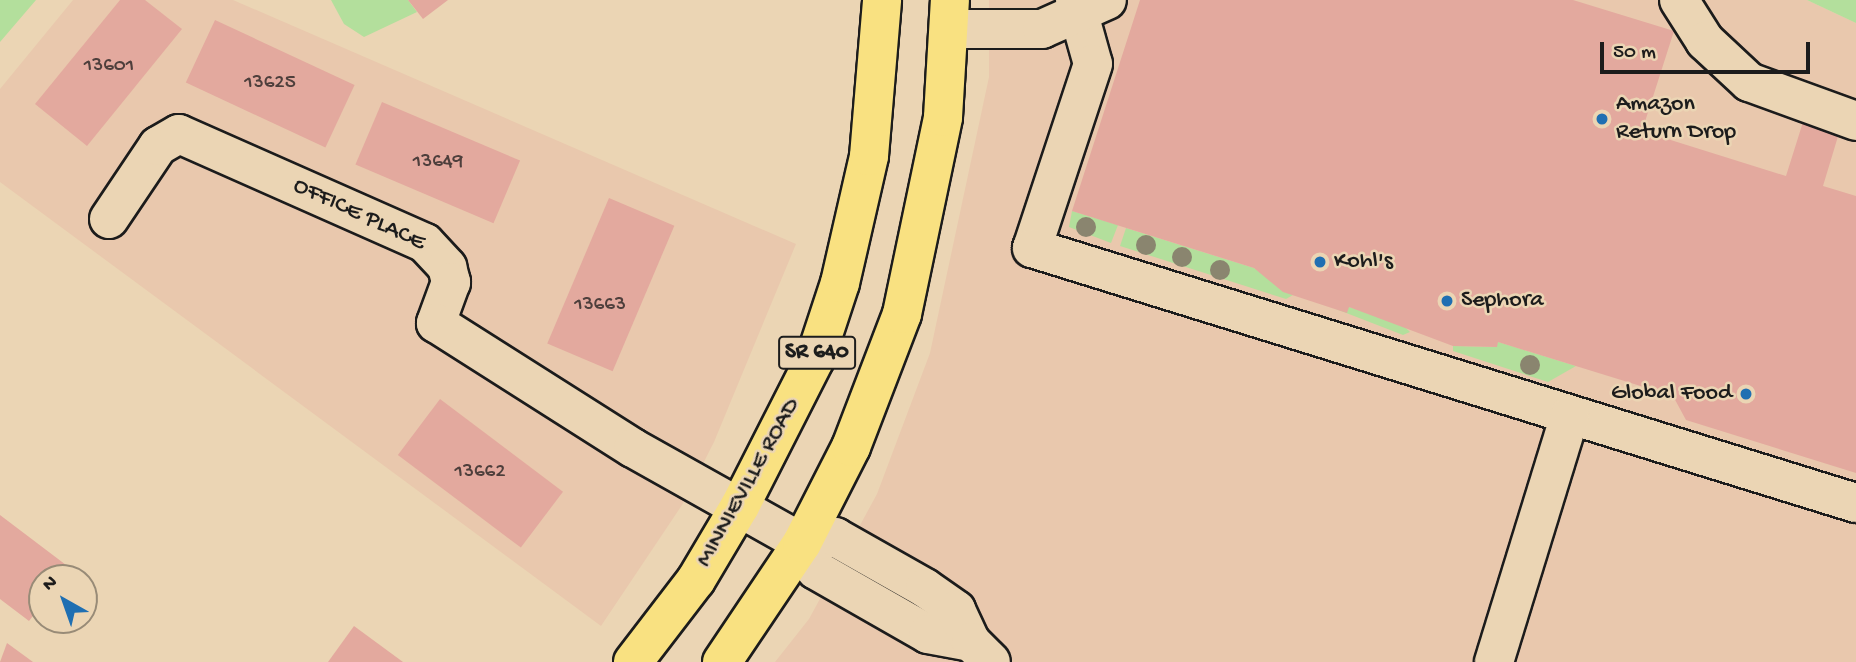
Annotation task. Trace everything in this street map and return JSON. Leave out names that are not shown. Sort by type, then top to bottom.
[{"type":"main road","name":"MINNIEVILLE ROAD","points":[[633,662],[740,506],[783,432],[840,283],[869,156],[882,0]]},
{"type":"main road","name":"SR 640","points":[[722,662],[802,543],[851,447],[902,314],[943,117],[950,14]]},
{"type":"street","points":[[1679,0],[1704,41],[1749,82],[1856,121]]},
{"type":"street","points":[[950,14],[1042,29],[1087,6],[1093,64],[1032,248],[1856,503]]},
{"type":"street","name":"OFFICE PLACE","points":[[109,219],[158,146],[179,134],[425,243],[442,260],[450,282],[436,323],[633,448],[740,506]]},
{"type":"street","points":[[1494,662],[1570,415]]},
{"type":"street","points":[[740,506],[802,543],[835,537],[903,575],[956,610],[981,652]]},
{"type":"shaded area","points":[[73,0],[233,0],[796,244],[714,442],[682,505],[601,626],[0,182],[0,89]]},
{"type":"shaded area","points":[[989,0],[1807,0],[1856,23],[1856,662],[775,662],[809,619],[877,494],[930,353],[989,77]]},
{"type":"green space","points":[[0,0],[36,0],[0,42]]},
{"type":"green space","points":[[331,0],[408,0],[417,12],[364,37],[344,24]]},
{"type":"green space","points":[[1807,0],[1856,0],[1856,23]]},
{"type":"green space","points":[[1072,211],[1118,225],[1111,243],[1069,227]]},
{"type":"green space","points":[[1126,228],[1254,268],[1293,295],[1286,299],[1120,246]]},
{"type":"green space","points":[[1349,307],[1402,324],[1410,332],[1403,335],[1336,309]]},
{"type":"green space","points":[[1498,342],[1576,366],[1548,382],[1453,351],[1453,346],[1496,347]]},
{"type":"building","points":[[120,0],[145,0],[182,29],[87,146],[35,104]]},
{"type":"building","points":[[408,0],[448,0],[423,19]]},
{"type":"building","points":[[1140,0],[1573,0],[1674,31],[1642,131],[1786,176],[1803,122],[1839,133],[1823,186],[1856,196],[1856,473],[1686,420],[1673,396],[1498,342],[1497,347],[1453,346],[1349,307],[1347,313],[1283,292],[1254,268],[1072,211]]},
{"type":"building","points":[[215,20],[355,85],[325,148],[186,83]]},
{"type":"building","points":[[382,102],[520,161],[494,223],[355,165]]},
{"type":"building","points":[[609,198],[674,226],[613,371],[547,343]]},
{"type":"building","points":[[440,399],[563,492],[521,548],[398,455]]},
{"type":"building","points":[[0,515],[65,564],[28,564],[28,620],[0,599]]},
{"type":"building","points":[[354,626],[403,662],[328,662]]},
{"type":"building","points":[[7,643],[33,662],[0,662]]},
{"type":"place","name":"Amazon Return Drop","points":[[1602,119]]},
{"type":"place","name":"Kohl's","points":[[1320,262]]},
{"type":"place","name":"Sephora","points":[[1447,301]]},
{"type":"place","name":"Global Food","points":[[1746,394]]}]
